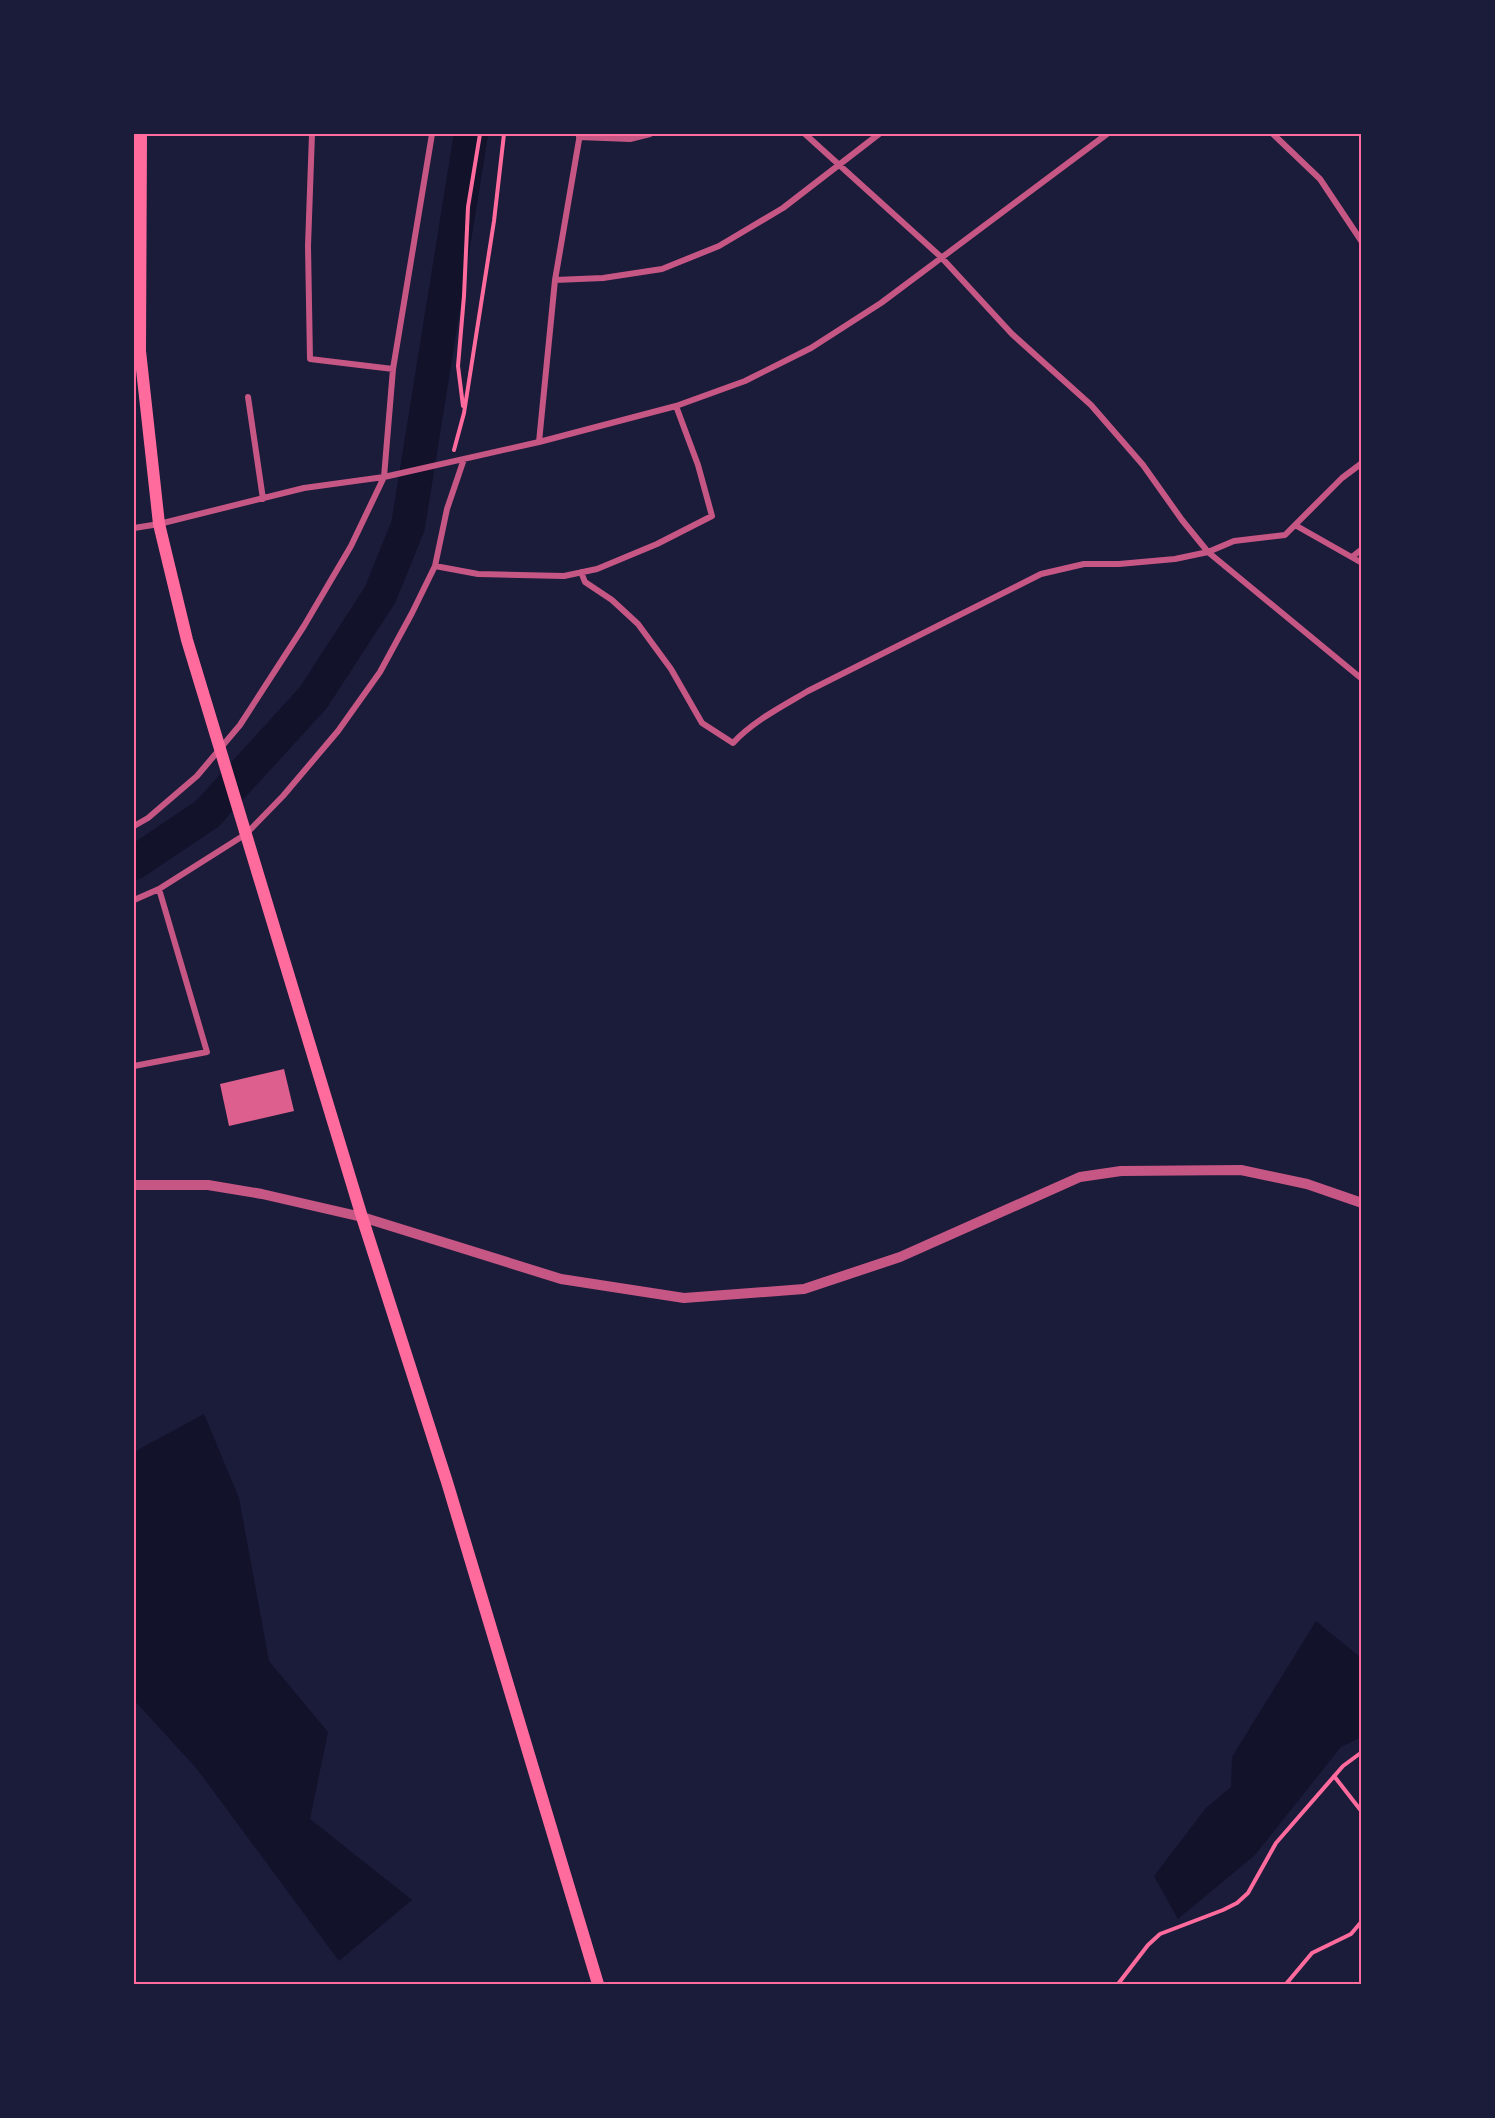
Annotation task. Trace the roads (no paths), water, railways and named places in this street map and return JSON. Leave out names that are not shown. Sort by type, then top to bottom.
[{"type":"main road","points":[[141,134],[140,351],[159,524],[187,640],[362,1217],[447,1482],[598,1984]]},
{"type":"street","points":[[312,134],[308,246],[310,359],[393,369]]},
{"type":"street","points":[[134,826],[148,818],[197,776],[240,725],[304,626],[351,546],[384,477],[393,369],[432,134]]},
{"type":"street","points":[[539,442],[555,280],[579,135],[630,138],[650,134]]},
{"type":"street","points":[[805,134],[941,257],[1012,334],[1091,405],[1143,465],[1208,552],[1362,679]]},
{"type":"street","points":[[555,280],[603,278],[662,269],[710,249],[783,208],[879,134]]},
{"type":"street","points":[[134,528],[159,524],[304,488],[384,477],[539,442],[676,406],[745,381],[811,348],[882,303],[1107,134]]},
{"type":"street","points":[[1273,134],[1320,179],[1362,242]]},
{"type":"street","points":[[248,397],[263,499]]},
{"type":"street","points":[[435,566],[478,574],[564,576],[597,569],[657,544],[712,516],[698,465],[676,406]]},
{"type":"street","points":[[134,900],[159,889],[244,829],[283,796],[338,731],[374,681],[435,566],[447,509],[464,459]]},
{"type":"street","points":[[581,572],[585,582],[612,600],[638,624],[671,669],[702,723],[733,743],[774,711],[808,691],[1041,574],[1084,564],[1119,564],[1175,559],[1208,552],[1234,541],[1285,535],[1342,478],[1362,463]]},
{"type":"street","points":[[1295,525],[1362,563]]},
{"type":"street","points":[[1352,557],[1362,549]]},
{"type":"street","points":[[134,1066],[207,1052],[159,889]]},
{"type":"street","points":[[134,1185],[208,1185],[262,1194],[362,1217],[561,1279],[684,1298],[804,1289],[900,1257],[1080,1178],[1121,1171],[1241,1170],[1307,1184],[1362,1203]]},
{"type":"waterway","points":[[134,863],[207,814],[313,698],[380,595],[408,526],[471,134]]}]
